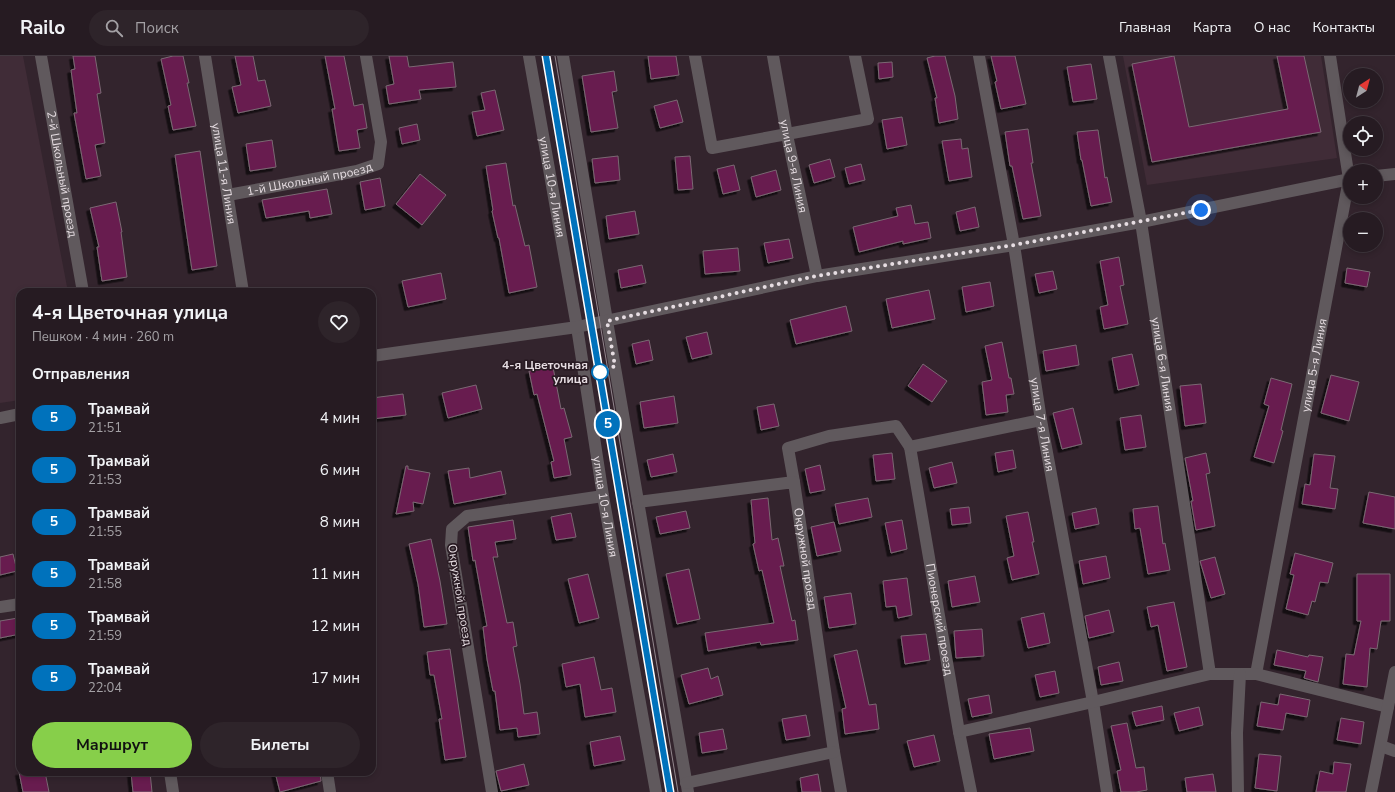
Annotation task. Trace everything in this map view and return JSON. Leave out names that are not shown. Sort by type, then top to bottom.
[{"type":"street","name":"2-й Школьный проезд","points":[[41,56],[82,288]]},
{"type":"street","name":"улица 11-я Линия","points":[[204,56],[242,288]]},
{"type":"street","name":"1-й Школьный проезд","points":[[228,195],[357,172],[378,164],[381,142],[366,56]]},
{"type":"street","name":"улица 10-я Линия","points":[[529,56],[577,328],[603,496],[656,792]]},
{"type":"street","points":[[563,56],[687,787],[834,752]]},
{"type":"street","points":[[695,56],[712,148],[868,120],[855,56]]},
{"type":"street","name":"улица 9-я Линия","points":[[773,56],[787,135],[816,276]]},
{"type":"street","name":"улица 7-я Линия","points":[[979,56],[1014,245],[1041,420],[1094,702],[1107,792]]},
{"type":"street","name":"улица 6-я Линия","points":[[1109,56],[1141,222],[1210,674]]},
{"type":"street","name":"улица 5-я Линия","points":[[1330,56],[1347,164]]},
{"type":"street","points":[[1383,175],[1395,174]]},
{"type":"street","points":[[376,355],[577,328],[816,276],[1014,245],[1141,222],[1343,180]]},
{"type":"street","name":"улица 5-я Линия","points":[[1256,674],[1344,204]]},
{"type":"street","points":[[0,418],[16,415]]},
{"type":"street","points":[[910,447],[1041,420]]},
{"type":"street","name":"Окружной проезд","points":[[841,792],[788,448],[829,436],[896,426],[910,447]]},
{"type":"street","name":"Пионерский проезд","points":[[910,447],[959,732],[971,792]]},
{"type":"street","points":[[638,502],[794,482]]},
{"type":"street","name":"Окружной проезд","points":[[492,792],[451,545],[452,529],[467,516],[603,496]]},
{"type":"street","points":[[0,607],[16,605]]},
{"type":"street","points":[[1371,792],[1395,672]]},
{"type":"street","points":[[959,732],[1210,674],[1256,674],[1388,707]]},
{"type":"street","points":[[1238,792],[1237,733],[1240,674]]},
{"type":"street","points":[[1381,746],[1395,751]]},
{"type":"street","points":[[171,776],[173,792]]},
{"type":"street","points":[[328,776],[330,792]]},
{"type":"shaded area","points":[[0,56],[23,56],[67,288],[16,288],[16,401],[0,403]]},
{"type":"shaded area","points":[[1123,56],[1321,56],[1337,158],[1147,185]]},
{"type":"building","points":[[73,56],[95,56],[101,93],[97,94],[105,143],[95,145],[101,176],[86,179],[74,113],[77,113],[71,70],[75,69]]},
{"type":"building","points":[[173,56],[183,56],[196,126],[173,130],[168,106],[171,105],[161,59]]},
{"type":"building","points":[[235,56],[253,56],[258,81],[265,80],[271,106],[238,113],[232,87],[241,85]]},
{"type":"building","points":[[325,56],[344,56],[354,106],[363,104],[367,128],[357,130],[360,148],[339,151],[332,109],[335,109]]},
{"type":"building","points":[[389,56],[407,56],[409,67],[453,62],[456,87],[419,90],[421,99],[389,104],[386,86],[394,84]]},
{"type":"building","points":[[648,56],[676,56],[679,75],[651,79]]},
{"type":"building","points":[[945,56],[955,96],[958,119],[939,123],[935,98],[937,98],[927,58]]},
{"type":"building","points":[[991,56],[1015,56],[1026,104],[1001,109],[995,82],[997,81]]},
{"type":"building","points":[[1174,56],[1189,127],[1288,109],[1277,56],[1304,56],[1321,132],[1152,162],[1132,64]]},
{"type":"building","points":[[892,62],[893,77],[879,79],[878,63]]},
{"type":"building","points":[[1091,64],[1097,99],[1073,102],[1067,67]]},
{"type":"building","points":[[614,71],[617,91],[612,92],[618,128],[591,132],[582,76]]},
{"type":"building","points":[[495,90],[504,130],[477,136],[472,112],[485,110],[481,93]]},
{"type":"building","points":[[677,100],[683,122],[660,128],[654,106]]},
{"type":"building","points":[[902,117],[907,145],[887,149],[882,120]]},
{"type":"building","points":[[417,124],[420,140],[402,144],[399,128]]},
{"type":"building","points":[[1028,129],[1033,163],[1031,163],[1041,216],[1023,219],[1012,166],[1010,166],[1005,132]]},
{"type":"building","points":[[1098,130],[1105,178],[1107,177],[1112,202],[1091,206],[1081,160],[1077,132]]},
{"type":"building","points":[[961,139],[962,149],[968,148],[972,177],[949,181],[942,141]]},
{"type":"building","points":[[272,140],[276,167],[250,171],[246,144]]},
{"type":"building","points":[[200,151],[217,266],[192,270],[175,155]]},
{"type":"building","points":[[618,156],[620,180],[595,183],[592,159]]},
{"type":"building","points":[[690,156],[693,189],[678,190],[675,157]]},
{"type":"building","points":[[830,159],[835,177],[814,183],[809,165]]},
{"type":"building","points":[[506,163],[513,206],[515,205],[525,246],[529,245],[537,287],[509,293],[499,238],[492,211],[486,166]]},
{"type":"building","points":[[861,164],[865,180],[849,184],[845,168]]},
{"type":"building","points":[[734,165],[740,190],[723,194],[717,169]]},
{"type":"building","points":[[776,170],[781,190],[756,197],[751,177]]},
{"type":"building","points":[[420,174],[446,195],[422,225],[396,204]]},
{"type":"building","points":[[380,178],[385,206],[365,210],[360,182]]},
{"type":"building","points":[[327,189],[332,214],[310,218],[309,211],[266,218],[262,200]]},
{"type":"building","points":[[116,202],[122,232],[127,277],[102,281],[97,247],[99,247],[90,208]]},
{"type":"building","points":[[911,205],[915,224],[928,222],[931,238],[903,244],[903,241],[859,252],[853,227],[898,216],[896,208]]},
{"type":"building","points":[[975,207],[979,227],[960,231],[956,212]]},
{"type":"building","points":[[635,211],[639,234],[609,239],[606,216]]},
{"type":"building","points":[[789,239],[793,258],[768,263],[764,243]]},
{"type":"building","points":[[738,248],[740,271],[705,274],[703,251]]},
{"type":"building","points":[[1119,257],[1124,285],[1120,286],[1128,324],[1104,329],[1100,307],[1108,305],[1100,261]]},
{"type":"building","points":[[642,265],[646,283],[621,288],[618,270]]},
{"type":"building","points":[[1347,268],[1370,272],[1367,287],[1345,283]]},
{"type":"building","points":[[1053,271],[1057,289],[1039,293],[1035,274]]},
{"type":"building","points":[[441,273],[446,299],[408,307],[402,281]]},
{"type":"building","points":[[990,282],[994,306],[966,312],[962,287]]},
{"type":"building","points":[[929,290],[935,319],[892,328],[886,299]]},
{"type":"building","points":[[846,306],[852,331],[796,344],[790,320]]},
{"type":"building","points":[[707,332],[712,354],[692,359],[686,337]]},
{"type":"building","points":[[649,340],[653,360],[636,364],[632,344]]},
{"type":"building","points":[[1002,342],[1009,378],[1011,378],[1014,394],[1006,395],[1008,412],[986,415],[982,382],[992,380],[985,346]]},
{"type":"building","points":[[1076,345],[1079,365],[1046,371],[1043,351]]},
{"type":"building","points":[[1132,354],[1139,385],[1118,390],[1112,358]]},
{"type":"building","points":[[923,364],[947,381],[932,402],[908,386]]},
{"type":"building","points":[[553,367],[561,409],[564,408],[572,437],[564,439],[571,475],[554,478],[551,462],[554,461],[537,394],[534,395],[529,371]]},
{"type":"building","points":[[1331,375],[1359,382],[1349,421],[1321,413]]},
{"type":"building","points":[[1271,378],[1292,384],[1281,430],[1283,431],[1274,463],[1254,457],[1269,406],[1264,404]]},
{"type":"building","points":[[1201,384],[1206,423],[1185,426],[1180,386]]},
{"type":"building","points":[[476,385],[482,409],[448,418],[442,393]]},
{"type":"building","points":[[403,394],[406,415],[376,419],[376,397]]},
{"type":"building","points":[[674,396],[678,423],[644,428],[640,402]]},
{"type":"building","points":[[774,404],[779,426],[761,430],[757,407]]},
{"type":"building","points":[[1073,408],[1082,444],[1062,449],[1053,413]]},
{"type":"building","points":[[1141,415],[1146,447],[1125,450],[1120,418]]},
{"type":"building","points":[[1013,450],[1016,468],[998,472],[995,453]]},
{"type":"building","points":[[892,453],[895,479],[876,481],[873,455]]},
{"type":"building","points":[[1206,453],[1210,473],[1206,474],[1215,526],[1196,530],[1191,501],[1193,501],[1185,458]]},
{"type":"building","points":[[673,454],[677,472],[651,477],[647,460]]},
{"type":"building","points":[[1314,454],[1335,456],[1330,488],[1338,489],[1335,509],[1302,504],[1305,484],[1310,485]]},
{"type":"building","points":[[952,462],[957,483],[934,488],[929,468]]},
{"type":"building","points":[[820,465],[825,490],[810,493],[805,469]]},
{"type":"building","points":[[406,466],[408,466],[408,469],[430,473],[423,504],[413,502],[414,511],[396,514]]},
{"type":"building","points":[[469,468],[470,478],[501,471],[506,494],[454,504],[448,471]]},
{"type":"building","points":[[1369,492],[1395,497],[1395,529],[1363,523]]},
{"type":"building","points":[[768,498],[772,540],[778,538],[784,566],[780,566],[792,621],[795,620],[798,640],[761,645],[760,642],[708,651],[705,633],[774,623],[762,570],[759,571],[753,544],[755,543],[751,500]]},
{"type":"building","points":[[868,498],[872,517],[839,524],[835,504]]},
{"type":"building","points":[[1158,506],[1163,544],[1165,543],[1170,570],[1148,574],[1140,528],[1135,529],[1133,509]]},
{"type":"building","points":[[969,507],[971,523],[952,525],[950,509]]},
{"type":"building","points":[[1096,508],[1099,524],[1075,529],[1072,513]]},
{"type":"building","points":[[686,511],[690,528],[660,534],[656,517]]},
{"type":"building","points":[[1028,512],[1034,542],[1032,542],[1039,574],[1012,580],[1007,558],[1014,556],[1006,516]]},
{"type":"building","points":[[571,513],[576,537],[556,540],[551,517]]},
{"type":"building","points":[[513,520],[516,539],[495,542],[498,557],[493,557],[507,623],[513,622],[517,646],[513,647],[524,714],[537,712],[540,734],[518,737],[517,728],[500,730],[495,691],[493,691],[487,659],[483,627],[487,626],[475,560],[473,561],[468,527]]},
{"type":"building","points":[[902,520],[907,549],[891,553],[885,523]]},
{"type":"building","points":[[834,522],[841,551],[817,556],[811,527]]},
{"type":"building","points":[[431,539],[447,624],[424,627],[418,584],[409,544]]},
{"type":"building","points":[[1295,553],[1333,563],[1328,583],[1320,582],[1315,602],[1312,601],[1308,615],[1286,609],[1294,575],[1290,574]]},
{"type":"building","points":[[13,554],[16,571],[0,575],[0,557]]},
{"type":"building","points":[[1106,556],[1110,578],[1083,584],[1079,561]]},
{"type":"building","points":[[1215,557],[1225,594],[1211,598],[1200,561]]},
{"type":"building","points":[[689,569],[700,619],[677,624],[666,574]]},
{"type":"building","points":[[588,574],[599,618],[579,623],[568,579]]},
{"type":"building","points":[[1357,574],[1390,574],[1390,621],[1381,621],[1377,649],[1370,648],[1367,687],[1343,684],[1346,654],[1354,655],[1361,621],[1357,621]]},
{"type":"building","points":[[975,576],[980,602],[952,607],[948,581]]},
{"type":"building","points":[[907,578],[912,615],[898,618],[896,606],[886,607],[883,581]]},
{"type":"building","points":[[851,593],[856,624],[829,628],[824,597]]},
{"type":"building","points":[[1174,602],[1187,667],[1167,671],[1158,625],[1151,627],[1147,607]]},
{"type":"building","points":[[1109,610],[1114,632],[1089,638],[1085,616]]},
{"type":"building","points":[[1044,613],[1050,643],[1028,648],[1021,618]]},
{"type":"building","points":[[16,618],[16,635],[0,638],[0,621]]},
{"type":"building","points":[[982,629],[984,656],[956,658],[954,631]]},
{"type":"building","points":[[926,634],[930,660],[905,664],[901,636]]},
{"type":"building","points":[[450,649],[466,757],[445,760],[439,719],[442,719],[434,675],[430,675],[427,652]]},
{"type":"building","points":[[857,650],[869,705],[876,704],[879,729],[845,734],[842,709],[846,708],[834,655]]},
{"type":"building","points":[[1277,650],[1308,657],[1309,655],[1323,657],[1318,682],[1304,678],[1306,671],[1274,665]]},
{"type":"building","points":[[594,657],[601,690],[612,688],[616,712],[585,717],[580,684],[566,687],[562,664]]},
{"type":"building","points":[[1119,662],[1123,681],[1101,685],[1098,667]]},
{"type":"building","points":[[708,668],[711,679],[718,676],[723,695],[689,704],[681,675]]},
{"type":"building","points":[[1055,671],[1059,693],[1040,697],[1035,675]]},
{"type":"building","points":[[1280,694],[1310,700],[1307,717],[1286,713],[1283,730],[1257,726],[1261,702],[1278,705]]},
{"type":"building","points":[[989,695],[992,713],[972,717],[968,699]]},
{"type":"building","points":[[1162,706],[1164,720],[1136,726],[1132,712]]},
{"type":"building","points":[[1199,707],[1203,725],[1179,731],[1174,713]]},
{"type":"building","points":[[806,715],[810,736],[786,740],[782,719]]},
{"type":"building","points":[[1341,718],[1364,722],[1361,744],[1337,740]]},
{"type":"building","points":[[1127,723],[1136,768],[1144,767],[1147,790],[1121,792],[1117,771],[1121,770],[1111,726]]},
{"type":"building","points":[[1030,728],[1034,751],[994,759],[989,734]]},
{"type":"building","points":[[723,729],[727,749],[702,753],[699,733]]},
{"type":"building","points":[[934,735],[940,761],[914,767],[907,741]]},
{"type":"building","points":[[620,736],[625,760],[594,766],[590,742]]},
{"type":"building","points":[[1259,754],[1281,756],[1277,791],[1255,788]]},
{"type":"building","points":[[1334,762],[1351,764],[1346,792],[1316,792],[1320,771],[1333,774]]},
{"type":"building","points":[[524,764],[529,785],[501,791],[496,771]]},
{"type":"building","points":[[818,774],[821,792],[802,792],[800,778]]},
{"type":"building","points":[[1213,774],[1216,792],[1187,792],[1185,778]]},
{"type":"building","points":[[20,776],[46,776],[49,792],[23,792]]},
{"type":"building","points":[[131,776],[150,776],[152,792],[133,792]]},
{"type":"building","points":[[276,776],[320,776],[321,781],[280,792]]},
{"type":"tram line","points":[[546,56],[670,792]]},
{"type":"tram line","name":"5","points":[[546,56],[670,792]]},
{"type":"tram line","points":[[555,56],[678,792]]},
{"type":"place","name":"4-я Цветочная улица","points":[[600,372]]},
{"type":"route","points":[[600,372],[615,366],[607,321],[816,276],[1014,245],[1201,210]]}]
